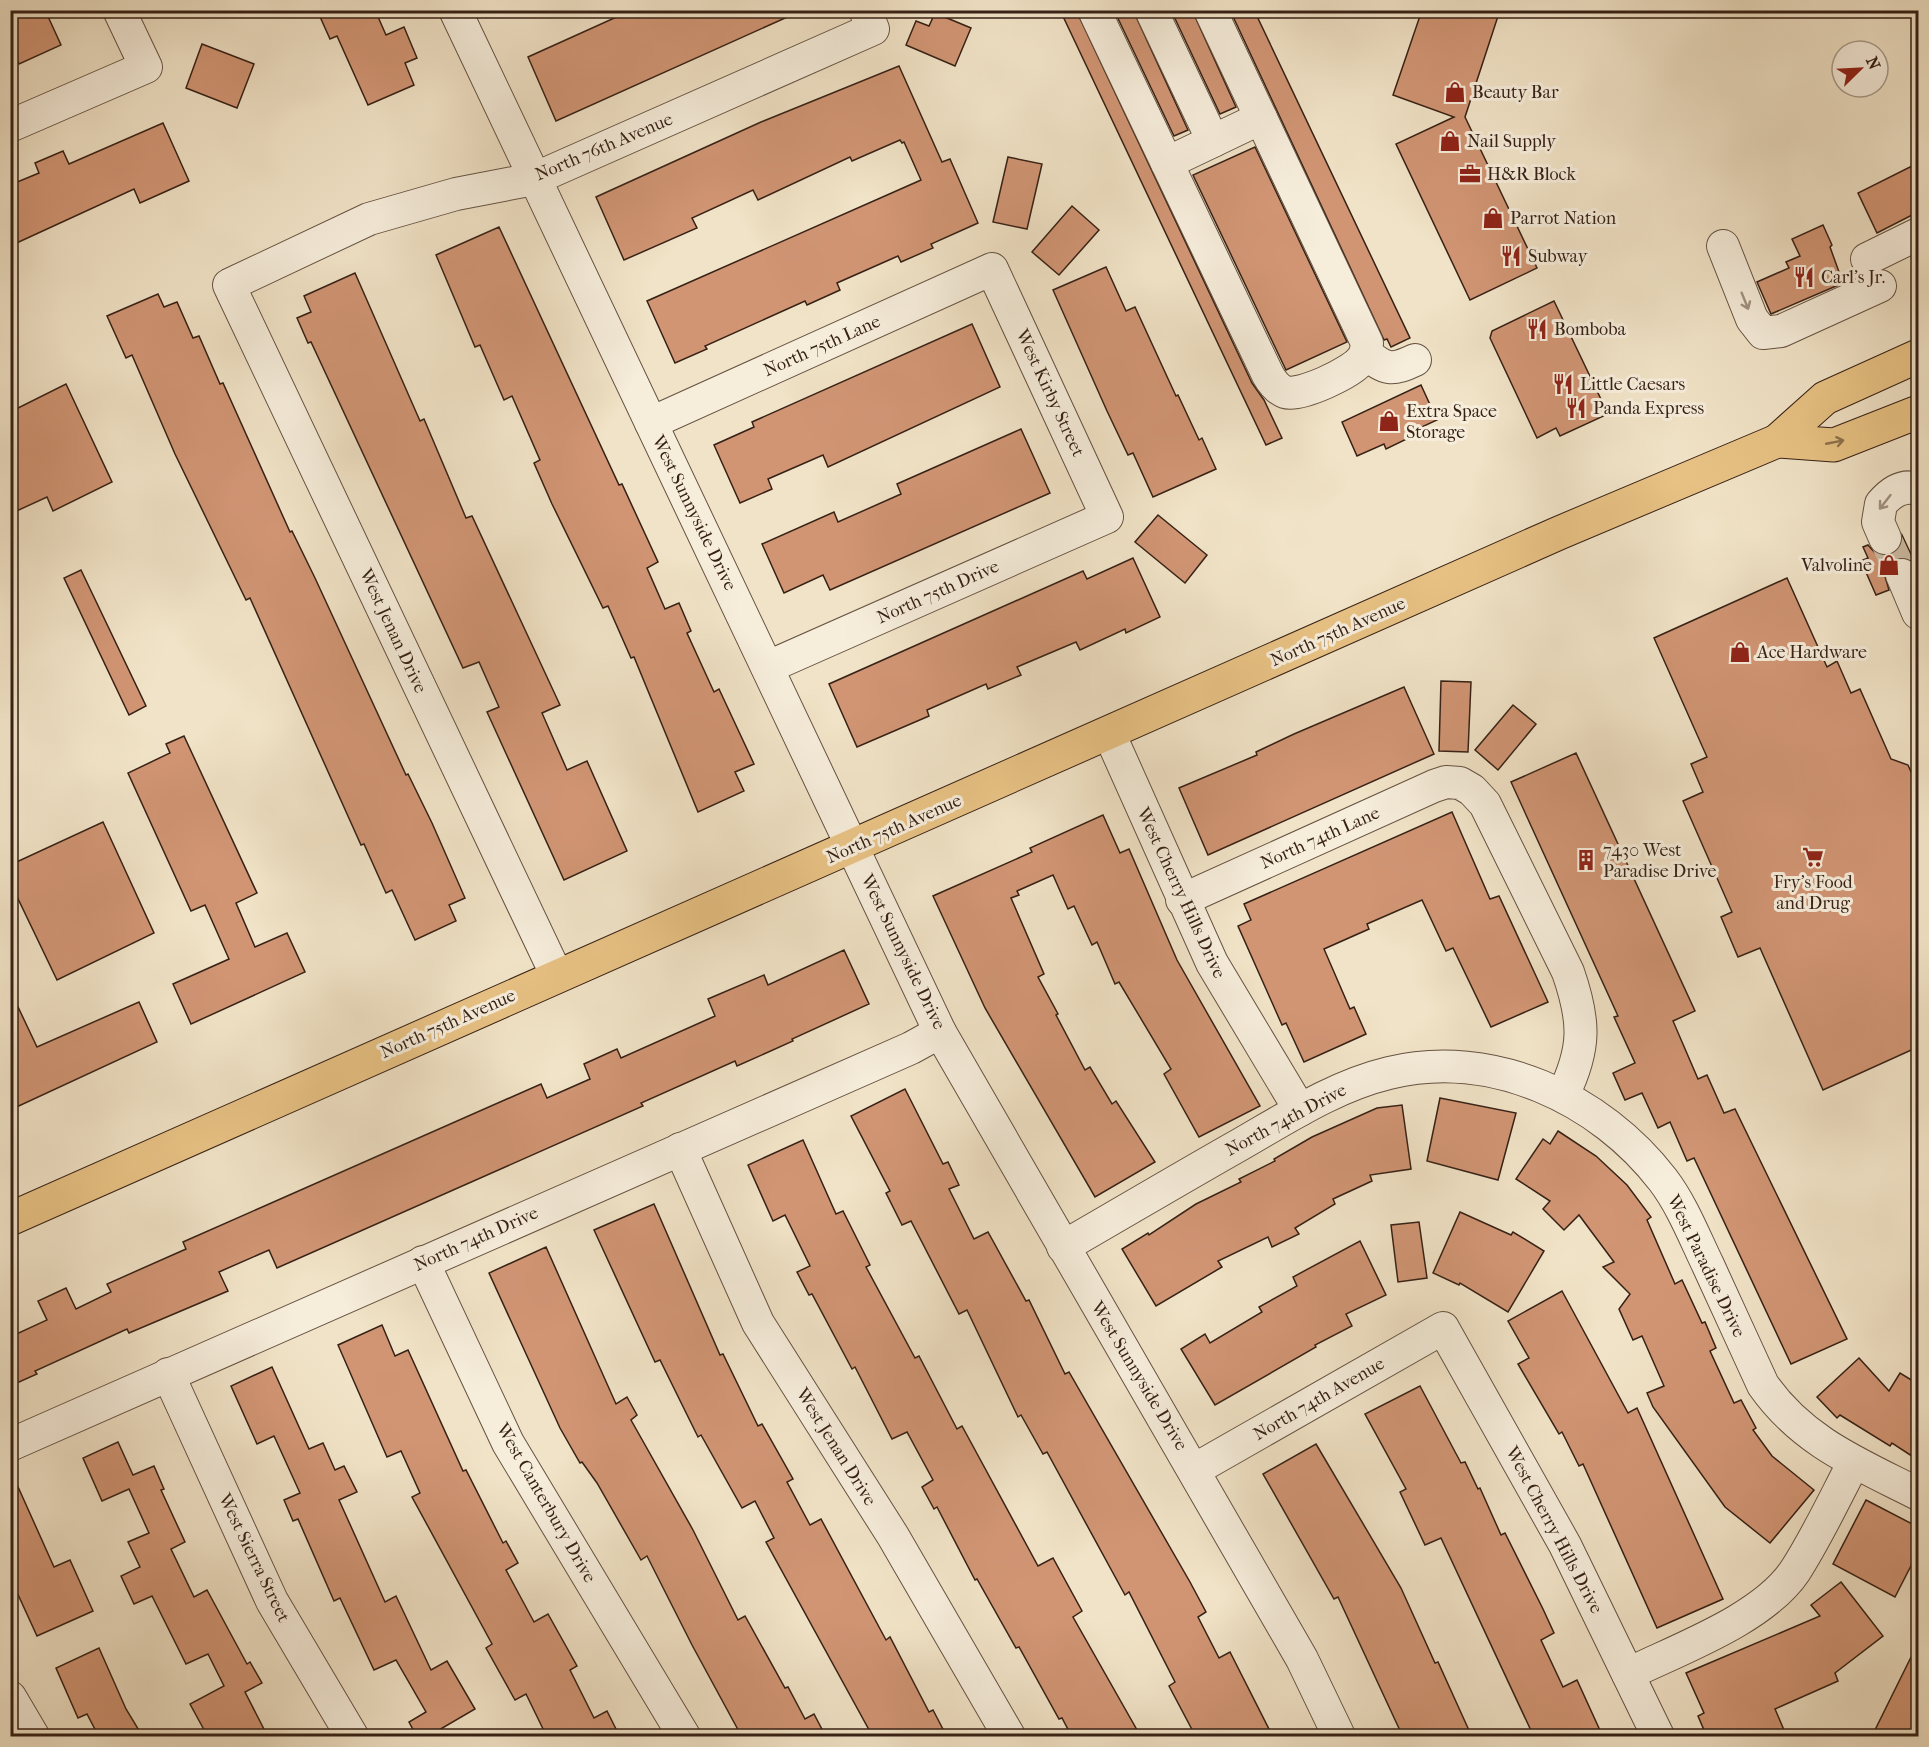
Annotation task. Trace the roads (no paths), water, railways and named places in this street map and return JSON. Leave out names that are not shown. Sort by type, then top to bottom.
[{"type":"main road","name":"North 75th Avenue","points":[[10,1219],[557,976],[853,848],[1559,533],[1778,441],[1825,398],[1918,356]]},
{"type":"main road","name":"North 75th Avenue","points":[[1778,441],[1834,445],[1918,412]]},
{"type":"street","points":[[10,126],[146,67],[119,10]]},
{"type":"street","name":"West Sunnyside Drive","points":[[455,10],[940,1032],[1062,1247],[1194,1470],[1302,1659],[1339,1737]]},
{"type":"street","points":[[1094,10],[1274,385],[1283,391],[1294,393],[1305,391],[1354,367],[1366,354],[1367,343],[1210,10]]},
{"type":"street","points":[[1151,10],[1213,141]]},
{"type":"street","name":"North 76th Avenue","points":[[229,285],[369,219],[456,194],[534,179],[869,20]]},
{"type":"street","points":[[1167,163],[1261,118]]},
{"type":"street","points":[[1723,246],[1752,319],[1763,333],[1781,331],[1874,272],[1918,234]]},
{"type":"street","name":"North 75th Lane","points":[[651,423],[992,269]]},
{"type":"street","name":"West Kirby Street","points":[[992,269],[1107,517]]},
{"type":"street","name":"West Jenan Drive","points":[[229,285],[557,976]]},
{"type":"street","points":[[1366,354],[1388,368],[1397,368],[1416,360]]},
{"type":"street","points":[[1885,538],[1878,522],[1881,504],[1897,490],[1907,487],[1918,489]]},
{"type":"street","name":"North 75th Drive","points":[[768,668],[1107,517]]},
{"type":"street","points":[[1902,575],[1918,613]]},
{"type":"street","name":"West Cherry Hills Drive","points":[[1109,733],[1212,963],[1300,1110]]},
{"type":"street","name":"North 74th Lane","points":[[1182,900],[1434,786],[1446,782],[1460,783],[1472,790],[1492,815],[1568,972],[1576,995],[1580,1019],[1581,1050],[1563,1095]]},
{"type":"street","name":"North 74th Drive","points":[[10,1445],[911,1048],[940,1032]]},
{"type":"street","name":"North 74th Drive","points":[[1062,1247],[1300,1110],[1333,1092],[1360,1082],[1414,1069],[1489,1070],[1563,1095]]},
{"type":"street","name":"West Paradise Drive","points":[[1563,1095],[1598,1116],[1626,1138],[1663,1179],[1689,1224],[1763,1385],[1779,1408],[1801,1430],[1854,1462],[1918,1494]]},
{"type":"street","name":"West Jenan Drive","points":[[680,1149],[758,1323],[893,1536],[1009,1737]]},
{"type":"street","name":"West Canterbury Drive","points":[[423,1262],[508,1443],[684,1737]]},
{"type":"street","name":"West Cherry Hills Drive","points":[[1443,1328],[1565,1545],[1658,1737]]},
{"type":"street","name":"North 74th Avenue","points":[[1194,1470],[1443,1328]]},
{"type":"street","name":"West Sierra Street","points":[[168,1374],[272,1601],[352,1737]]},
{"type":"street","points":[[1628,1674],[1740,1619],[1779,1590],[1794,1572],[1854,1462]]},
{"type":"street","points":[[10,1697],[33,1737]]},
{"type":"tunnel","points":[[1885,538],[1902,575]]},
{"type":"place","name":"Beauty Bar","points":[[1455,92]]},
{"type":"place","name":"Nail Supply","points":[[1450,141]]},
{"type":"place","name":"H&R Block","points":[[1470,174]]},
{"type":"place","name":"Parrot Nation","points":[[1493,218]]},
{"type":"place","name":"Subway","points":[[1511,256]]},
{"type":"place","name":"Carl's Jr.","points":[[1804,277]]},
{"type":"place","name":"Bomboba","points":[[1537,329]]},
{"type":"place","name":"Little Caesars","points":[[1563,384]]},
{"type":"place","name":"Panda Express","points":[[1576,408]]},
{"type":"place","name":"Extra Space Storage","points":[[1389,421]]},
{"type":"place","name":"Valvoline","points":[[1889,565]]},
{"type":"place","name":"Ace Hardware","points":[[1740,652]]},
{"type":"place","name":"Fry's Food and Drug","points":[[1813,857]]},
{"type":"place","name":"7430 West Paradise Drive","points":[[1586,860]]}]
